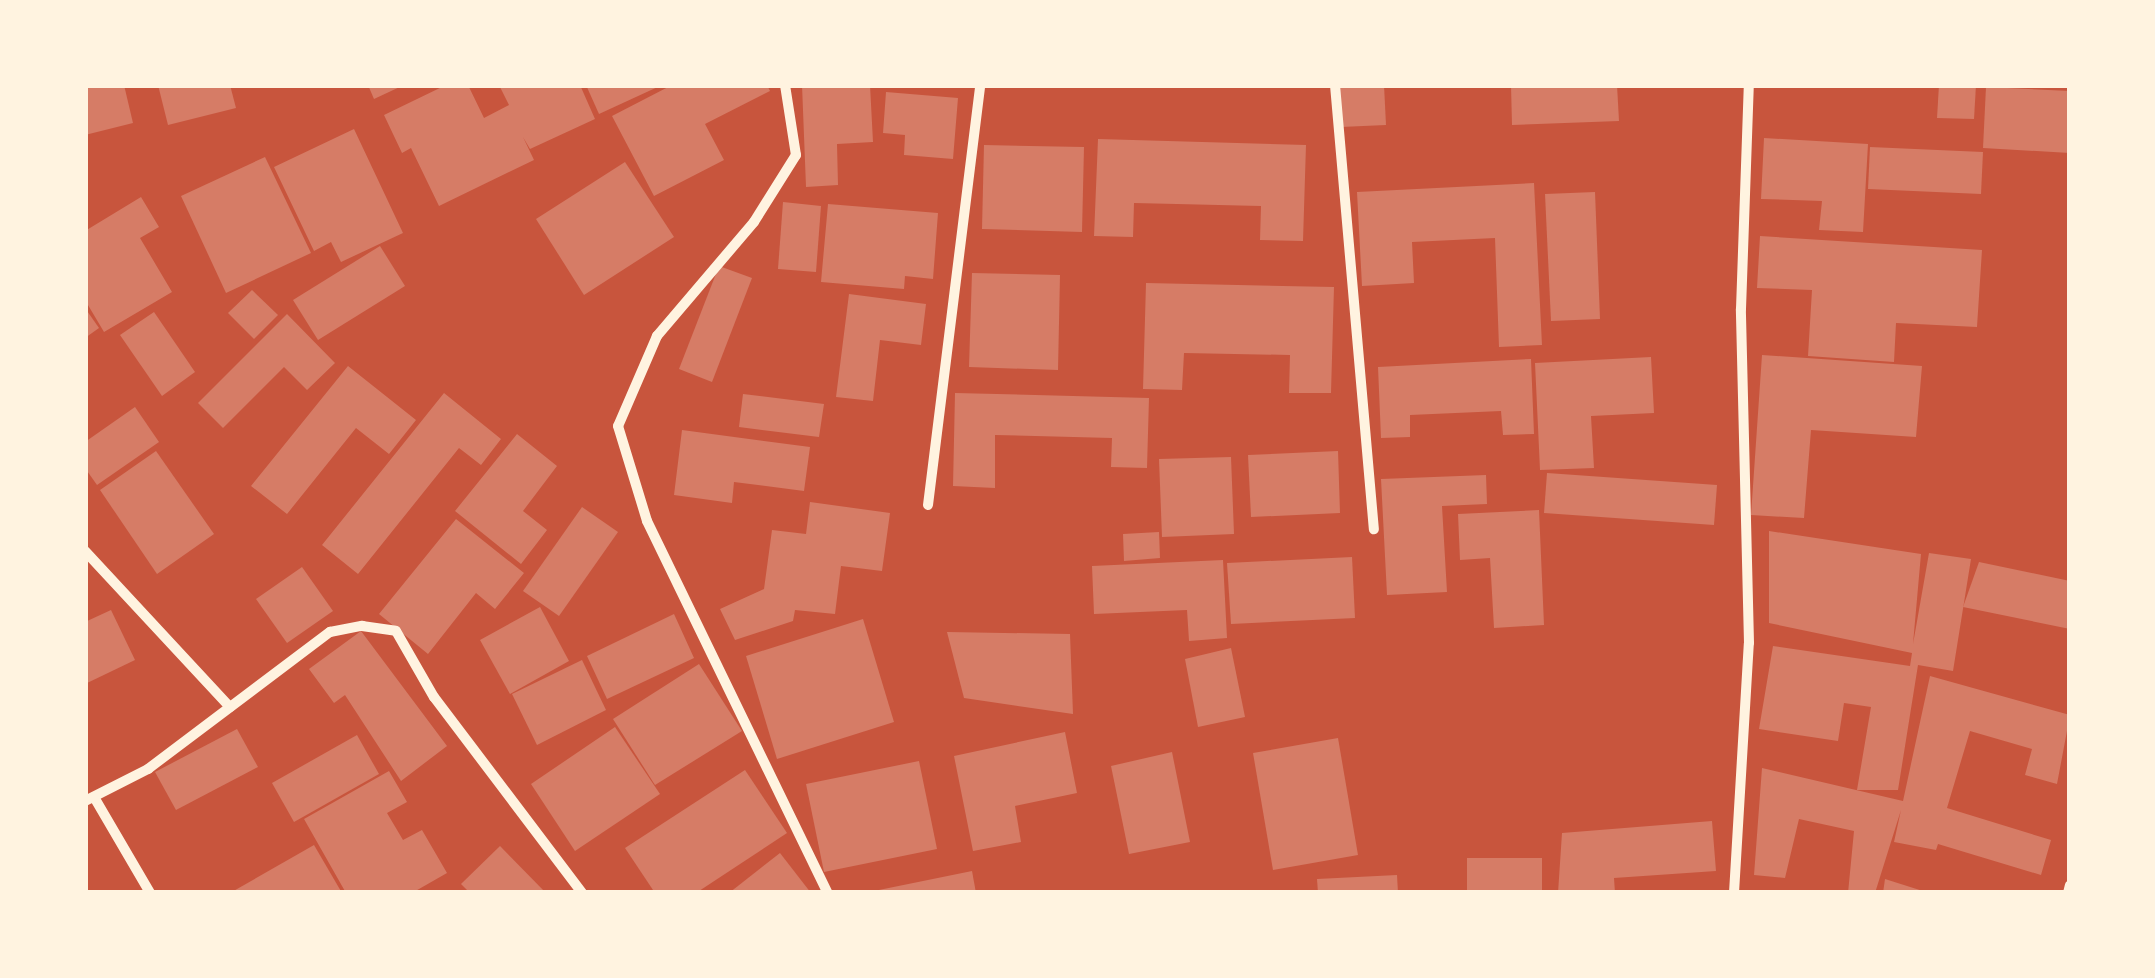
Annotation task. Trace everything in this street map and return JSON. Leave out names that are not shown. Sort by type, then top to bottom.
[{"type":"street","points":[[785,85],[796,154],[754,222],[657,336],[618,426],[647,522],[828,893]]},
{"type":"street","points":[[928,505],[980,85]]},
{"type":"street","points":[[1335,85],[1374,529]]},
{"type":"street","points":[[1734,893],[1748,643],[1741,309],[1750,85]]},
{"type":"street","points":[[85,552],[230,707]]},
{"type":"street","points":[[150,893],[89,799],[148,769],[330,632],[362,626],[396,631],[434,697],[582,893]]},
{"type":"street","points":[[2068,893],[2070,885]]},
{"type":"building","points":[[85,85],[124,85],[133,123],[85,135]]},
{"type":"building","points":[[158,85],[230,85],[236,108],[168,125]]},
{"type":"building","points":[[368,85],[404,85],[374,99]]},
{"type":"building","points":[[446,85],[468,85],[484,118],[509,105],[499,85],[580,85],[595,119],[530,149],[523,137],[534,160],[439,206],[411,148],[402,153],[384,115]]},
{"type":"building","points":[[586,85],[662,85],[599,114]]},
{"type":"building","points":[[672,85],[767,85],[770,91],[705,124],[724,160],[654,196],[612,116]]},
{"type":"building","points":[[802,85],[870,85],[873,142],[837,144],[838,185],[806,187]]},
{"type":"building","points":[[1339,85],[1384,85],[1386,125],[1341,127]]},
{"type":"building","points":[[1511,85],[1617,85],[1619,121],[1512,125]]},
{"type":"building","points":[[1939,85],[1976,85],[1974,119],[1937,118]]},
{"type":"building","points":[[1986,87],[2070,91],[2070,153],[1983,148]]},
{"type":"building","points":[[886,92],[958,98],[953,159],[904,155],[905,135],[883,133]]},
{"type":"building","points":[[354,129],[403,233],[341,262],[331,242],[314,251],[274,167]]},
{"type":"building","points":[[1764,138],[1868,144],[1863,232],[1819,230],[1822,201],[1761,199]]},
{"type":"building","points":[[1098,139],[1306,145],[1303,241],[1260,240],[1261,206],[1134,203],[1133,237],[1094,236]]},
{"type":"building","points":[[984,145],[1084,147],[1082,232],[982,229]]},
{"type":"building","points":[[1870,147],[1983,152],[1981,194],[1868,189]]},
{"type":"building","points":[[265,157],[311,253],[226,293],[181,196]]},
{"type":"building","points":[[625,162],[674,237],[584,295],[536,219]]},
{"type":"building","points":[[1534,183],[1542,345],[1499,347],[1495,238],[1412,242],[1414,283],[1362,286],[1357,192]]},
{"type":"building","points":[[1595,192],[1600,319],[1551,321],[1545,194]]},
{"type":"building","points":[[141,197],[159,227],[140,238],[172,292],[104,332],[85,300],[85,231]]},
{"type":"building","points":[[783,202],[821,206],[816,272],[778,269]]},
{"type":"building","points":[[828,204],[938,213],[933,279],[905,276],[904,289],[821,282]]},
{"type":"building","points":[[1760,236],[1982,250],[1977,327],[1896,323],[1894,362],[1808,356],[1812,290],[1757,288]]},
{"type":"building","points":[[380,246],[405,286],[318,340],[293,300]]},
{"type":"building","points":[[719,266],[752,278],[712,382],[679,369]]},
{"type":"building","points":[[972,273],[1060,275],[1058,370],[969,367]]},
{"type":"building","points":[[1146,283],[1334,287],[1331,393],[1289,393],[1290,355],[1184,353],[1182,390],[1143,389]]},
{"type":"building","points":[[252,290],[278,315],[254,339],[228,313]]},
{"type":"building","points":[[849,294],[926,304],[921,345],[880,340],[873,401],[836,397]]},
{"type":"building","points":[[85,308],[99,328],[85,338]]},
{"type":"building","points":[[154,312],[195,372],[162,396],[120,335]]},
{"type":"building","points":[[287,314],[335,363],[307,390],[284,367],[223,428],[198,403]]},
{"type":"building","points":[[1762,355],[1922,366],[1916,437],[1811,430],[1804,518],[1751,515]]},
{"type":"building","points":[[1651,357],[1654,413],[1591,416],[1594,468],[1540,470],[1535,363]]},
{"type":"building","points":[[1531,359],[1534,434],[1503,435],[1501,411],[1410,415],[1410,437],[1381,438],[1378,367]]},
{"type":"building","points":[[348,366],[416,420],[389,454],[356,428],[287,514],[251,486]]},
{"type":"building","points":[[444,393],[501,439],[481,465],[459,448],[358,574],[322,545]]},
{"type":"building","points":[[955,393],[1149,398],[1147,468],[1111,467],[1112,438],[995,435],[995,488],[953,486]]},
{"type":"building","points":[[743,394],[824,404],[819,437],[739,427]]},
{"type":"building","points":[[135,407],[159,442],[97,485],[85,468],[85,442]]},
{"type":"building","points":[[682,430],[810,447],[804,491],[734,482],[732,503],[674,495]]},
{"type":"building","points":[[517,434],[557,466],[523,511],[547,530],[521,564],[455,511]]},
{"type":"building","points":[[156,451],[214,534],[157,574],[100,490]]},
{"type":"building","points":[[1338,451],[1340,513],[1251,517],[1248,455]]},
{"type":"building","points":[[1231,457],[1234,534],[1162,537],[1159,459]]},
{"type":"building","points":[[1547,473],[1717,485],[1714,525],[1544,513]]},
{"type":"building","points":[[1486,475],[1487,504],[1442,506],[1447,592],[1387,595],[1381,479]]},
{"type":"building","points":[[810,502],[890,513],[882,571],[841,566],[835,614],[795,610],[793,621],[735,640],[720,609],[764,589],[772,530],[806,534]]},
{"type":"building","points":[[582,507],[618,532],[559,616],[523,591]]},
{"type":"building","points":[[1539,510],[1544,625],[1494,628],[1490,558],[1460,560],[1458,514]]},
{"type":"building","points":[[456,519],[524,573],[495,609],[476,593],[428,654],[379,614]]},
{"type":"building","points":[[1769,531],[1921,554],[1913,644],[1929,553],[1971,559],[1953,671],[1918,665],[1898,790],[1857,790],[1871,707],[1844,703],[1838,741],[1759,729],[1773,646],[1910,666],[1912,653],[1769,623]]},
{"type":"building","points":[[1159,532],[1160,558],[1124,561],[1123,534]]},
{"type":"building","points":[[1352,557],[1355,618],[1231,624],[1227,563]]},
{"type":"building","points":[[1223,560],[1227,638],[1189,641],[1187,610],[1094,614],[1092,566]]},
{"type":"building","points":[[1979,562],[2070,581],[2070,629],[1963,607]]},
{"type":"building","points":[[302,567],[333,611],[287,643],[256,599]]},
{"type":"building","points":[[540,607],[569,661],[510,694],[480,640]]},
{"type":"building","points":[[111,610],[135,660],[85,684],[85,622]]},
{"type":"building","points":[[674,614],[694,658],[607,699],[587,656]]},
{"type":"building","points":[[863,619],[894,722],[777,759],[746,656]]},
{"type":"building","points":[[361,631],[447,746],[401,781],[345,695],[334,703],[309,669]]},
{"type":"building","points":[[947,632],[1070,634],[1073,714],[964,698]]},
{"type":"building","points":[[1231,648],[1245,717],[1198,727],[1185,659]]},
{"type":"building","points":[[582,660],[606,710],[537,745],[512,694]]},
{"type":"building","points":[[699,664],[742,731],[655,785],[613,719]]},
{"type":"building","points":[[1930,676],[2070,715],[2057,784],[2025,775],[2032,749],[1970,731],[1947,808],[2051,840],[2041,875],[1938,844],[1936,850],[1894,842],[1901,810],[1875,893],[1848,893],[1854,831],[1799,819],[1785,878],[1754,875],[1762,768],[1903,801]]},
{"type":"building","points":[[615,727],[660,794],[575,851],[531,784]]},
{"type":"building","points":[[237,729],[258,767],[176,810],[155,772]]},
{"type":"building","points":[[1065,732],[1077,793],[1015,806],[1021,842],[973,851],[954,756]]},
{"type":"building","points":[[357,735],[379,774],[294,822],[272,783]]},
{"type":"building","points":[[1338,738],[1358,855],[1273,870],[1253,753]]},
{"type":"building","points":[[1172,752],[1190,842],[1129,854],[1111,766]]},
{"type":"building","points":[[919,761],[937,849],[824,872],[806,784]]},
{"type":"building","points":[[745,770],[787,833],[696,893],[655,893],[625,848]]},
{"type":"building","points":[[389,771],[407,802],[387,813],[403,840],[422,830],[447,873],[412,893],[346,893],[304,819]]},
{"type":"building","points":[[1712,821],[1716,871],[1614,878],[1615,893],[1558,893],[1562,833]]},
{"type":"building","points":[[314,845],[342,893],[230,893]]},
{"type":"building","points":[[500,846],[546,893],[470,893],[461,884]]},
{"type":"building","points":[[780,853],[811,893],[729,893]]},
{"type":"building","points":[[1467,858],[1542,858],[1542,893],[1467,893]]},
{"type":"building","points":[[972,871],[976,893],[874,893],[874,891]]},
{"type":"building","points":[[1397,875],[1398,893],[1318,893],[1317,879]]},
{"type":"building","points":[[1885,879],[1926,892],[1926,893],[1883,893]]}]
